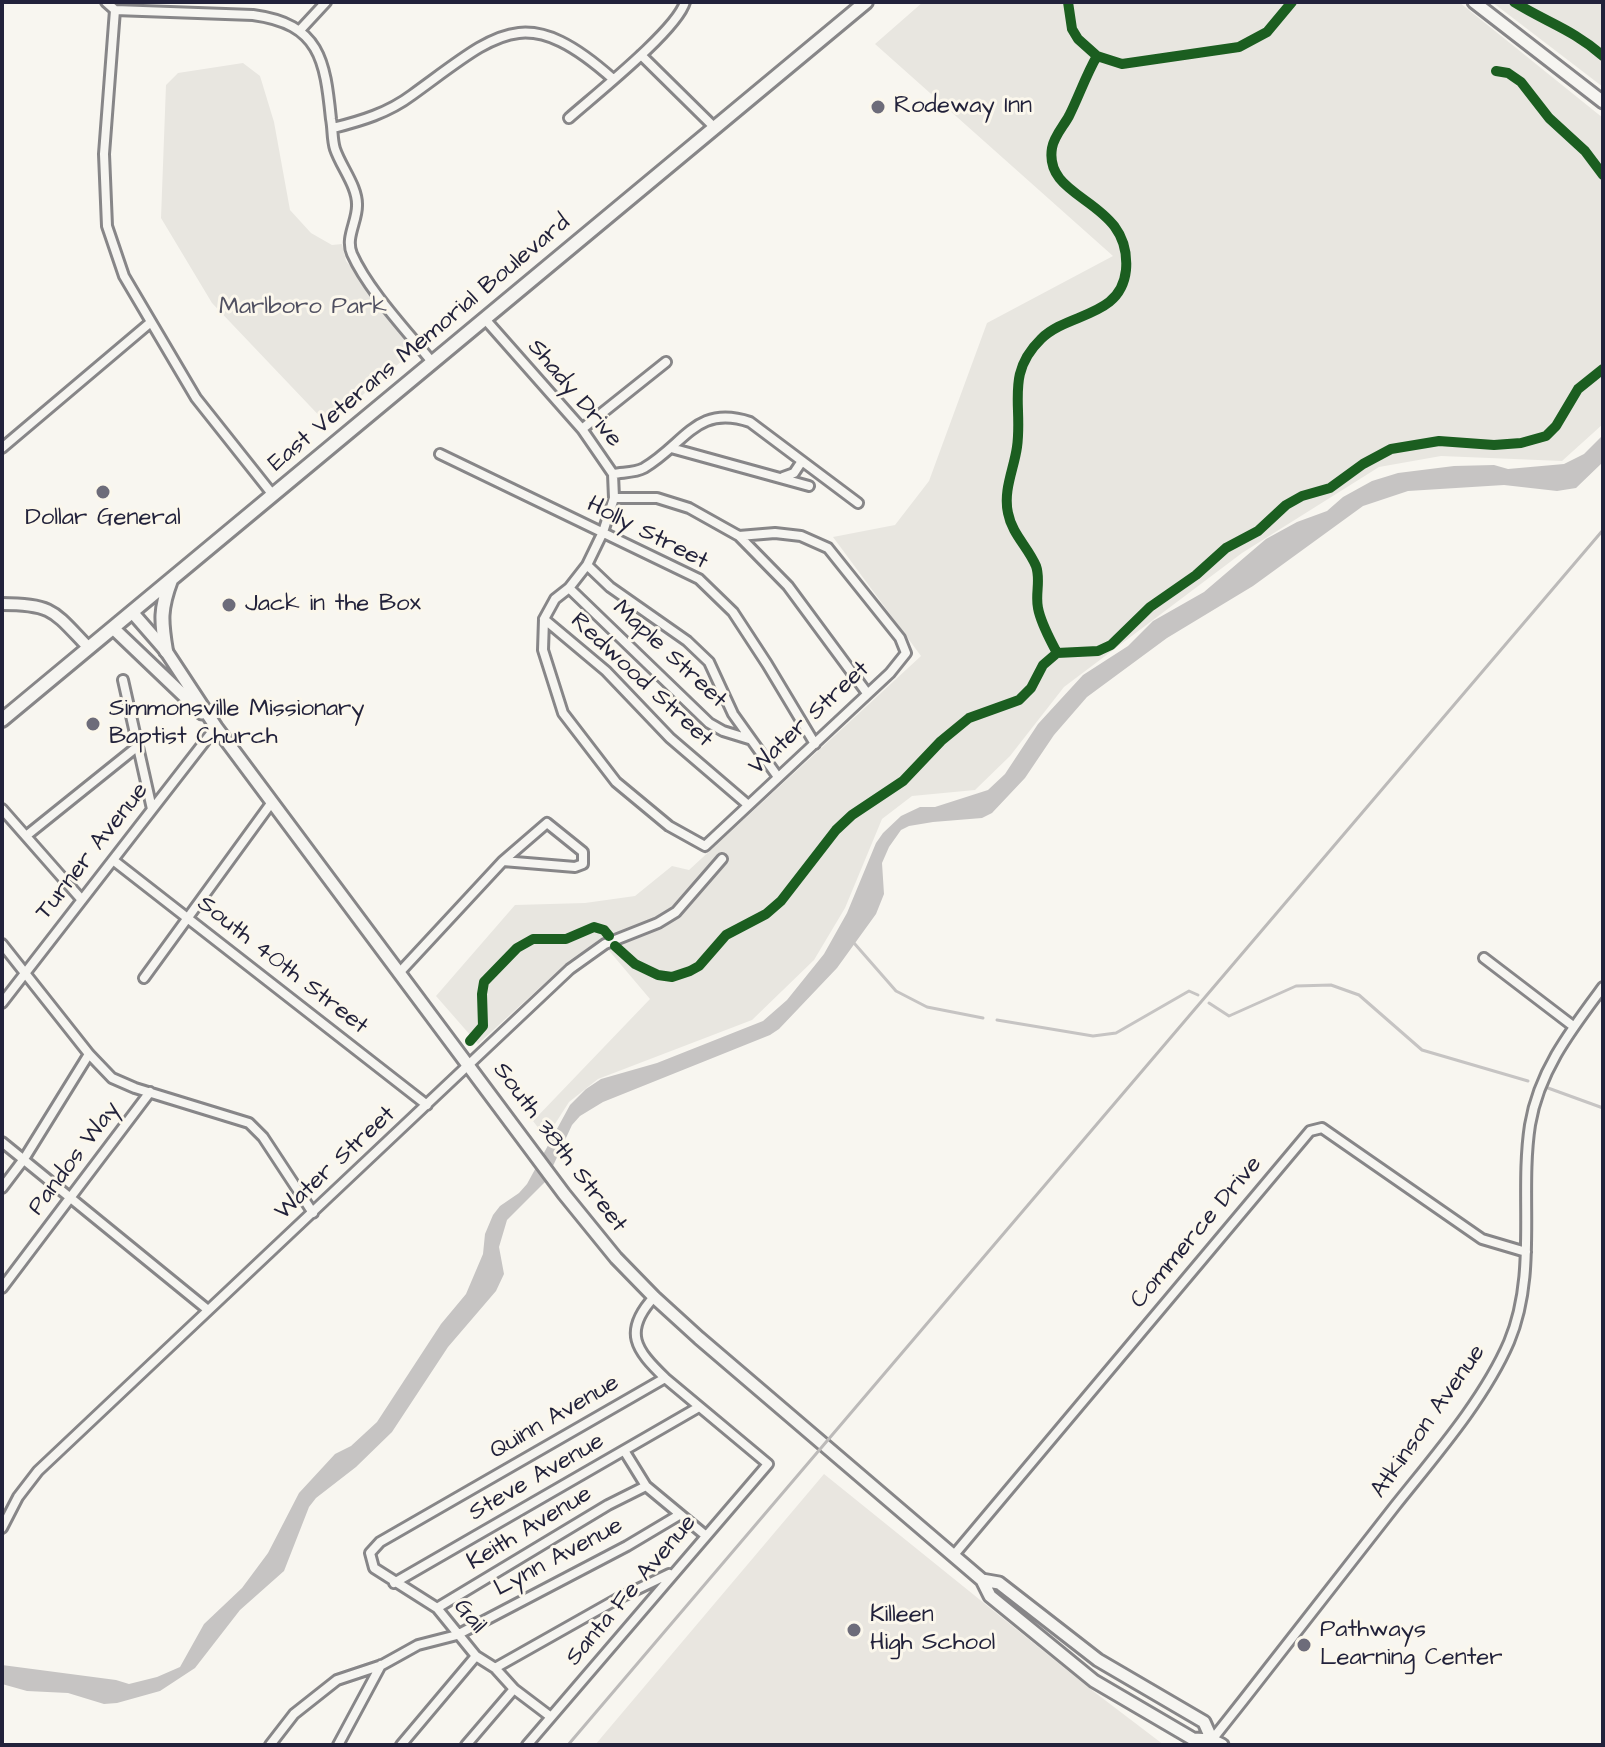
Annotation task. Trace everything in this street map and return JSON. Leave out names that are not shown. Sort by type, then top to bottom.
[{"type":"main road","name":"East Veterans Memorial Boulevard","points":[[2,720],[866,2]]},
{"type":"main road","points":[[1474,2],[1603,102]]},
{"type":"main road","points":[[166,651],[160,619],[162,603],[171,580]]},
{"type":"main road","name":"South 38th Street","points":[[132,612],[166,651],[216,727],[564,1194],[616,1258],[654,1297],[982,1580]]},
{"type":"main road","name":"South 38th Street","points":[[113,628],[216,727]]},
{"type":"main road","points":[[982,1580],[999,1583],[1092,1656],[1204,1722],[1214,1743]]},
{"type":"main road","points":[[982,1580],[990,1596],[1080,1670],[1131,1705],[1193,1739],[1214,1743]]},
{"type":"main road","points":[[1080,1670],[1092,1656]]},
{"type":"street","points":[[106,2],[115,10],[271,17],[301,29],[322,61],[334,146],[355,194],[357,205],[350,233],[350,250],[361,272],[432,362]]},
{"type":"street","points":[[301,29],[326,2]]},
{"type":"street","points":[[569,118],[641,55],[678,16],[685,2]]},
{"type":"street","points":[[115,10],[104,154],[107,226],[124,276],[196,398],[273,495]]},
{"type":"street","points":[[333,128],[391,109],[412,96],[495,29]]},
{"type":"street","points":[[578,40],[613,79]]},
{"type":"street","points":[[641,55],[714,127]]},
{"type":"street","name":"Shady Drive","points":[[484,318],[582,429],[613,474],[614,498],[603,532],[587,565],[569,588],[555,599],[544,619]]},
{"type":"street","points":[[2,448],[151,322]]},
{"type":"street","points":[[582,429],[666,362]]},
{"type":"street","points":[[613,474],[641,470],[704,420],[729,415],[750,422],[858,503]]},
{"type":"street","points":[[671,448],[809,486]]},
{"type":"street","name":"Holly Street","points":[[440,454],[699,579],[733,612],[815,744]]},
{"type":"street","points":[[778,478],[790,477],[802,461]]},
{"type":"street","points":[[614,498],[657,498],[689,508],[739,536],[788,586],[867,693]]},
{"type":"street","name":"Water Street","points":[[544,619],[543,650],[563,713],[616,782],[669,826],[705,846],[890,673],[906,653],[900,638],[828,548],[801,536],[775,533],[739,536]]},
{"type":"street","points":[[587,565],[610,587],[687,641],[709,662],[733,714],[778,777]]},
{"type":"street","name":"Maple Street","points":[[569,588],[709,723],[750,739]]},
{"type":"street","points":[[2,604],[33,604],[47,608],[89,648]]},
{"type":"street","name":"Redwood Street","points":[[544,619],[606,671],[670,738],[747,804]]},
{"type":"street","points":[[123,680],[152,809]]},
{"type":"street","name":"Turner Avenue","points":[[2,1003],[216,727]]},
{"type":"street","points":[[26,836],[138,746]]},
{"type":"street","points":[[144,978],[272,802]]},
{"type":"street","points":[[2,809],[82,900]]},
{"type":"street","points":[[399,973],[503,861],[547,823],[583,852],[585,860],[575,867],[503,861]]},
{"type":"street","name":"Water Street","points":[[2,1526],[18,1497],[38,1471],[588,954],[676,912],[722,859]]},
{"type":"street","name":"South 40th Street","points":[[113,860],[427,1105]]},
{"type":"street","points":[[2,944],[89,1054],[120,1083],[249,1123],[263,1137],[313,1213]]},
{"type":"street","points":[[1484,958],[1573,1026]]},
{"type":"street","name":"Atkinson Avenue","points":[[1214,1743],[1416,1479],[1491,1374],[1510,1340],[1520,1304],[1526,1252],[1530,1125],[1548,1066],[1603,987]]},
{"type":"street","points":[[2,1188],[24,1159],[89,1054]]},
{"type":"street","name":"Pandos Way","points":[[2,1288],[150,1092]]},
{"type":"street","name":"Commerce Drive","points":[[953,1556],[1310,1131],[1322,1128],[1482,1239],[1526,1252]]},
{"type":"street","points":[[2,1142],[208,1310]]},
{"type":"street","name":"Quinn Avenue","points":[[380,1542],[665,1378],[644,1358],[635,1339],[641,1311],[654,1297]]},
{"type":"street","points":[[665,1378],[699,1407]]},
{"type":"street","name":"Steve Avenue","points":[[394,1583],[699,1407]]},
{"type":"street","name":"Santa Fe Avenue","points":[[527,1745],[768,1464],[699,1407]]},
{"type":"street","points":[[625,1452],[646,1486],[705,1535]]},
{"type":"street","name":"Keith Avenue","points":[[437,1608],[608,1505],[646,1486]]},
{"type":"street","name":"Lynn Avenue","points":[[457,1635],[627,1546],[679,1515]]},
{"type":"street","name":"Gail","points":[[380,1542],[370,1553],[374,1568],[437,1608],[476,1656],[495,1668],[514,1689],[551,1717]]},
{"type":"street","points":[[495,1668],[619,1598],[674,1572]]},
{"type":"street","points":[[270,1745],[294,1714],[337,1680],[382,1665],[418,1645],[457,1635]]},
{"type":"street","points":[[401,1745],[476,1656]]},
{"type":"street","points":[[338,1745],[382,1665]]},
{"type":"street","points":[[466,1745],[514,1689]]},
{"type":"shaded area","points":[[1603,435],[1603,462],[1576,488],[1557,491],[1504,485],[1408,491],[1363,506],[1253,586],[1167,638],[1087,697],[1054,735],[1025,778],[992,813],[982,818],[933,822],[901,830],[882,863],[884,894],[876,914],[837,968],[779,1029],[603,1102],[580,1116],[572,1125],[546,1181],[507,1220],[499,1247],[504,1274],[496,1291],[448,1347],[392,1432],[356,1467],[316,1498],[309,1507],[284,1571],[240,1610],[195,1668],[160,1691],[117,1703],[104,1704],[68,1693],[27,1691],[2,1684],[2,1665],[129,1684],[180,1667],[204,1624],[242,1588],[268,1553],[299,1493],[335,1454],[351,1446],[377,1422],[441,1324],[466,1294],[483,1254],[485,1234],[493,1215],[527,1184],[570,1105],[601,1079],[657,1063],[763,1021],[787,1000],[824,954],[847,913],[876,843],[901,816],[920,807],[935,807],[988,790],[1005,774],[1038,724],[1083,675],[1128,646],[1153,621],[1204,592],[1266,539],[1297,522],[1327,511],[1343,497],[1372,481],[1398,473],[1454,466],[1494,465],[1508,469],[1564,464],[1584,454]]},
{"type":"shaded area","name":"Killeen High School","points":[[824,1474],[1093,1691],[1164,1745],[595,1745]]},
{"type":"green space","points":[[923,2],[1459,2],[1603,118],[1603,424],[1562,461],[1441,456],[1379,467],[1242,553],[1064,687],[1010,756],[975,790],[912,796],[882,819],[845,908],[814,960],[752,1020],[598,1079],[569,1102],[546,1138],[533,1121],[650,999],[600,940],[570,960],[478,1044],[436,996],[515,905],[585,903],[635,896],[672,866],[689,870],[921,656],[833,537],[895,525],[929,481],[987,323],[1113,256],[875,44]]},
{"type":"green space","points":[[1492,2],[1603,2],[1603,87]]},
{"type":"green space","name":"Marlboro Park","points":[[243,63],[260,76],[274,122],[290,210],[311,233],[332,245],[342,244],[346,261],[419,346],[328,425],[212,303],[161,218],[166,85],[178,73]]},
{"type":"waterway","points":[[854,943],[896,991],[927,1007],[983,1018]]},
{"type":"waterway","points":[[1209,1003],[1229,1016],[1296,986],[1331,985],[1359,995],[1422,1050],[1528,1081]]},
{"type":"waterway","points":[[997,1020],[1093,1036],[1116,1033],[1189,991],[1198,995]]},
{"type":"waterway","points":[[1548,1088],[1603,1108]]},
{"type":"railway","points":[[568,1745],[1603,530]]},
{"type":"cycle path","points":[[1068,2],[1072,29],[1078,39],[1097,56],[1122,64],[1239,47],[1267,32],[1292,2]]},
{"type":"cycle path","points":[[1514,2],[1571,33],[1603,56]]},
{"type":"cycle path","points":[[1057,653],[1039,614],[1036,566],[1010,521],[1007,496],[1017,447],[1018,390],[1023,365],[1030,352],[1052,330],[1104,306],[1114,297],[1122,286],[1126,270],[1124,246],[1116,228],[1061,180],[1053,166],[1055,139],[1097,56]]},
{"type":"cycle path","points":[[1496,71],[1508,73],[1521,82],[1549,118],[1585,151],[1603,175]]},
{"type":"cycle path","points":[[615,946],[635,964],[658,975],[672,977],[699,966],[726,935],[766,914],[781,901],[836,830],[852,815],[903,781],[941,741],[969,718],[1019,700],[1031,688],[1043,665],[1057,653],[1098,651],[1111,645],[1150,607],[1196,575],[1226,548],[1258,531],[1286,505],[1302,496],[1330,488],[1363,464],[1391,449],[1439,441],[1494,445],[1521,443],[1546,436],[1556,426],[1578,389],[1603,369]]},
{"type":"cycle path","points":[[470,1041],[483,1026],[484,982],[517,948],[533,939],[566,939],[594,927],[604,930],[609,936]]},
{"type":"place","name":"Rodeway Inn","points":[[878,107]]},
{"type":"place","name":"Dollar General","points":[[103,492]]},
{"type":"place","name":"Jack in the Box","points":[[229,605]]},
{"type":"place","name":"Simmonsville Missionary Baptist Church","points":[[93,724]]},
{"type":"place","name":"Killeen High School","points":[[854,1630]]},
{"type":"place","name":"Pathways Learning Center","points":[[1304,1645]]}]
